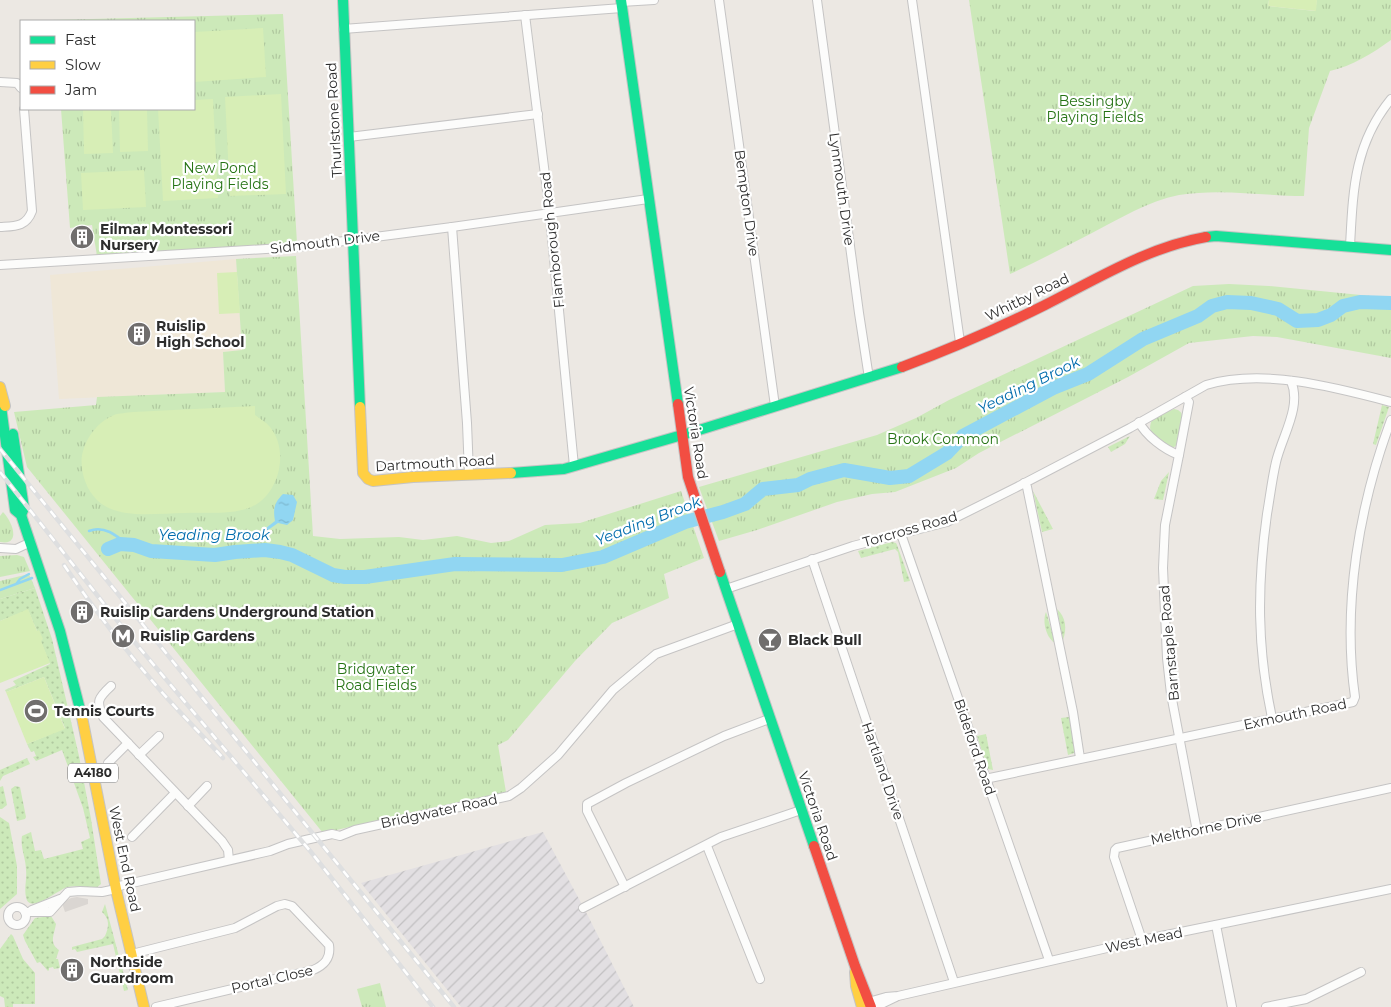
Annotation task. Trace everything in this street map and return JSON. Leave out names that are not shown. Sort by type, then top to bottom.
[{"type":"street","name":"Thurlstone Road","points":[[343,0],[354,239]]},
{"type":"street","points":[[344,29],[525,15],[654,0]]},
{"type":"street","name":"Bempton Drive","points":[[719,0],[775,406]]},
{"type":"street","name":"Lynmouth Drive","points":[[817,0],[869,378]]},
{"type":"street","points":[[912,0],[960,342]]},
{"type":"street","name":"Victoria Road","points":[[621,3],[688,477],[700,518],[855,966],[856,986],[867,1005]]},
{"type":"street","name":"Flamborough Road","points":[[525,15],[549,213],[574,466]]},
{"type":"street","points":[[0,82],[17,83],[20,87]]},
{"type":"street","points":[[1350,246],[1357,167],[1364,142],[1391,99]]},
{"type":"street","points":[[0,227],[24,223],[29,219],[32,211],[24,110]]},
{"type":"street","points":[[349,137],[538,114]]},
{"type":"street","name":"Sidmouth Drive","points":[[0,266],[292,247],[452,227],[648,199]]},
{"type":"street","points":[[452,227],[467,423],[469,474]]},
{"type":"street","name":"Whitby Road","points":[[682,434],[903,367],[1009,323],[1148,253],[1189,240],[1216,236],[1391,250]]},
{"type":"street","name":"Dartmouth Road","points":[[354,239],[363,474],[368,479],[373,481],[528,472],[574,466],[682,434]]},
{"type":"street","name":"Torcross Road","points":[[726,589],[765,579],[812,559],[853,546],[947,522],[1024,483],[1206,385],[1229,379],[1291,381],[1391,402]]},
{"type":"street","points":[[1272,718],[1263,668],[1259,601],[1262,551],[1276,461],[1295,402],[1291,381]]},
{"type":"street","name":"West End Road","points":[[0,388],[12,432],[24,508],[18,512]]},
{"type":"street","points":[[1139,422],[1146,431],[1170,452],[1179,455],[1189,402],[1185,397]]},
{"type":"street","name":"West End Road","points":[[0,399],[18,512],[31,542],[60,631],[82,715],[115,888],[144,1007]]},
{"type":"street","name":"Exmouth Road","points":[[985,779],[1353,702],[1355,697],[1350,662],[1351,608],[1356,563],[1366,504],[1381,446],[1391,420]]},
{"type":"street","name":"Barnstaple Road","points":[[1179,455],[1165,525],[1163,568],[1167,658],[1171,694],[1197,831]]},
{"type":"street","points":[[1024,483],[1028,487],[1080,758]]},
{"type":"street","name":"Bideford Road","points":[[901,534],[1049,960]]},
{"type":"street","points":[[0,548],[16,549],[31,542]]},
{"type":"street","name":"Hartland Drive","points":[[812,559],[954,982]]},
{"type":"street","name":"Bridgwater Road","points":[[25,912],[60,899],[72,891],[93,893],[264,852],[288,844],[332,834],[340,836],[345,833],[509,796],[539,773],[558,755],[612,690],[656,654],[738,624]]},
{"type":"street","points":[[111,686],[99,699],[98,705],[103,717],[222,841],[228,850],[229,860]]},
{"type":"street","points":[[625,887],[587,811],[587,804],[724,736],[769,719]]},
{"type":"street","points":[[140,755],[159,736]]},
{"type":"street","points":[[108,763],[128,743]]},
{"type":"street","points":[[188,806],[207,786]]},
{"type":"street","name":"Melthorne Drive","points":[[1142,940],[1114,857],[1115,850],[1121,846],[1391,788]]},
{"type":"street","points":[[132,836],[175,793]]},
{"type":"street","points":[[583,908],[721,838],[801,810]]},
{"type":"street","points":[[707,846],[760,979]]},
{"type":"street","name":"West Mead","points":[[867,1005],[886,997],[898,996],[1049,960],[1391,889]]},
{"type":"street","name":"Portal Close","points":[[132,954],[236,928],[284,904],[292,906],[329,945],[330,953],[327,960],[322,966],[313,970],[156,1007]]},
{"type":"street","points":[[19,907],[25,912],[25,920],[21,924],[14,924],[4,919],[14,908],[19,907]]},
{"type":"street","points":[[1216,925],[1232,1007]]},
{"type":"street","points":[[1266,1007],[1306,999],[1361,972]]},
{"type":"shaded area","name":"Ruislip High School","points":[[236,259],[242,350],[223,352],[225,392],[59,399],[50,275]]},
{"type":"shaded area","points":[[543,832],[634,1007],[461,1007],[361,883]]},
{"type":"shaded area","points":[[77,897],[88,899],[88,904],[65,912],[62,903]]},
{"type":"green space","name":"Bessingby Playing Fields","points":[[969,0],[1269,0],[1268,6],[1315,11],[1317,0],[1391,0],[1391,40],[1362,58],[1330,71],[1309,128],[1304,196],[1211,192],[1167,198],[1134,211],[1010,274]]},
{"type":"green space","points":[[1269,0],[1317,0],[1316,11],[1268,6]]},
{"type":"green space","name":"New Pond Playing Fields","points":[[283,14],[297,243],[97,256],[92,225],[70,228],[61,110],[195,110],[195,20],[52,20]]},
{"type":"green space","points":[[263,28],[266,77],[195,82],[195,32]]},
{"type":"green space","points":[[281,94],[286,194],[230,196],[225,97]]},
{"type":"green space","points":[[213,99],[218,198],[163,201],[158,110],[195,110],[195,100]]},
{"type":"green space","points":[[83,110],[111,110],[113,153],[84,154]]},
{"type":"green space","points":[[119,110],[147,110],[148,151],[120,152]]},
{"type":"green space","points":[[144,170],[146,207],[83,210],[81,173]]},
{"type":"green space","name":"Bridgwater Road Fields","points":[[296,256],[313,536],[340,539],[399,537],[423,540],[457,536],[491,543],[509,541],[545,525],[580,523],[681,491],[704,558],[664,574],[669,598],[612,623],[575,661],[508,740],[498,745],[506,792],[323,833],[27,467],[14,412],[96,405],[97,397],[225,392],[223,352],[242,350],[236,259]]},
{"type":"green space","points":[[237,272],[240,313],[219,314],[217,273]]},
{"type":"green space","name":"Brook Common","points":[[1229,284],[1391,298],[1391,358],[1277,337],[1253,336],[1189,343],[1128,377],[979,453],[956,468],[895,492],[872,494],[837,502],[719,541],[699,487],[877,435],[1193,286]]},
{"type":"green space","points":[[1382,405],[1389,407],[1376,445],[1373,444]]},
{"type":"green space","points":[[255,406],[255,415],[268,425],[276,437],[280,460],[274,484],[268,494],[249,508],[217,513],[127,513],[114,510],[102,504],[92,495],[85,481],[82,470],[82,455],[85,445],[99,425],[114,415],[133,412]]},
{"type":"green space","points":[[1174,409],[1181,412],[1182,420],[1179,438],[1174,447],[1151,431],[1150,425],[1152,419]]},
{"type":"green space","points":[[1130,436],[1125,444],[1111,452],[1108,447]]},
{"type":"green space","points":[[1169,472],[1163,500],[1154,499],[1161,481]]},
{"type":"green space","points":[[1033,491],[1053,529],[1042,532]]},
{"type":"green space","points":[[3,512],[13,532],[13,537],[7,542],[0,542],[0,516]]},
{"type":"green space","points":[[892,542],[897,545],[910,581],[904,582],[898,552],[895,549],[861,558],[858,551]]},
{"type":"green space","points":[[17,555],[24,557],[30,571],[0,577],[0,556]]},
{"type":"green space","points":[[29,574],[35,588],[0,599],[0,581]]},
{"type":"green space","points":[[35,588],[52,639],[79,756],[101,884],[95,889],[78,886],[64,888],[33,904],[28,902],[25,894],[26,866],[22,836],[31,832],[35,851],[41,850],[44,859],[83,849],[81,842],[90,838],[83,808],[62,750],[36,761],[33,757],[36,756],[34,751],[31,752],[27,744],[65,728],[44,677],[6,692],[5,690],[16,685],[13,681],[50,664],[40,640],[42,639],[39,631],[37,631],[28,610],[0,621],[0,599]]},
{"type":"green space","points":[[28,609],[37,631],[39,630],[43,639],[41,641],[50,663],[0,683],[0,621]]},
{"type":"green space","points":[[1057,609],[1065,623],[1063,640]]},
{"type":"green space","points":[[1046,612],[1055,643],[1049,637],[1046,629],[1044,620]]},
{"type":"green space","name":"Tennis Courts","points":[[44,677],[65,729],[27,744],[6,692]]},
{"type":"green space","points":[[1069,717],[1075,750],[1074,753],[1068,755],[1061,718]]},
{"type":"green space","points":[[986,734],[993,770],[988,769],[977,736]]},
{"type":"green space","points":[[27,758],[30,764],[3,776],[0,781],[0,770]]},
{"type":"green space","points":[[3,786],[7,805],[0,809],[0,787]]},
{"type":"green space","points":[[15,786],[20,787],[26,817],[17,821],[11,789]]},
{"type":"green space","points":[[0,817],[9,823],[17,866],[17,894],[0,909]]},
{"type":"green space","points":[[105,904],[128,990],[124,991],[113,944],[77,952],[75,949],[72,950],[72,947],[102,939],[105,936],[108,923],[102,912]]},
{"type":"green space","points":[[51,916],[56,924],[53,942],[59,950],[56,959],[58,959],[60,968],[49,968],[48,971],[40,962],[37,963],[23,935],[35,918]]},
{"type":"green space","points":[[11,934],[23,959],[35,973],[35,1004],[13,1004],[13,1007],[5,1007],[4,998],[0,996],[0,949]]},
{"type":"green space","points":[[380,983],[386,1007],[362,1007],[357,989]]},
{"type":"water","points":[[283,494],[293,495],[297,502],[293,520],[287,525],[278,523],[261,535],[257,535],[275,521],[275,506]]},
{"type":"waterway","name":"Yeading Brook","points":[[108,549],[120,544],[134,545],[151,551],[215,555],[265,550],[292,555],[333,575],[345,577],[365,577],[455,564],[562,565],[603,557],[685,522],[745,504],[763,489],[798,485],[810,479],[844,470],[890,478],[909,476],[947,453],[963,436],[1053,388],[1088,374],[1143,339],[1198,316],[1212,306],[1227,302],[1251,303],[1278,309],[1297,321],[1318,320],[1331,315],[1343,306],[1360,302],[1391,303]]},
{"type":"waterway","name":"Yeading Brook","points":[[89,531],[94,529],[105,530],[128,545]]},
{"type":"waterway","name":"Yeading Brook","points":[[17,583],[29,574]]},
{"type":"waterway","name":"Yeading Brook","points":[[0,590],[32,578]]},
{"type":"railway","points":[[0,449],[454,1007]]},
{"type":"railway","points":[[0,472],[127,633],[311,852],[433,1007]]},
{"type":"railway","points":[[64,565],[134,660],[223,758]]},
{"type":"traffic: fast","points":[[343,0],[360,407]]},
{"type":"traffic: fast","points":[[621,0],[678,404]]},
{"type":"traffic: fast","points":[[1206,237],[1216,236],[1391,250]]},
{"type":"traffic: fast","points":[[511,473],[564,469],[696,431],[902,367]]},
{"type":"traffic: fast","points":[[0,399],[15,510],[21,515],[60,631],[82,717]]},
{"type":"traffic: fast","points":[[13,434],[24,508],[21,515]]},
{"type":"traffic: fast","points":[[720,572],[814,846]]},
{"type":"traffic: slow","points":[[0,387],[5,406]]},
{"type":"traffic: slow","points":[[360,407],[363,473],[368,479],[373,481],[413,477],[511,473]]},
{"type":"traffic: slow","points":[[82,717],[117,894],[144,1007]]},
{"type":"traffic: slow","points":[[855,972],[856,986],[862,1007]]},
{"type":"traffic: jam","points":[[902,367],[1010,322],[1143,256],[1164,248],[1206,237]]},
{"type":"traffic: jam","points":[[678,404],[688,477],[720,572]]},
{"type":"traffic: jam","points":[[814,846],[871,1007]]},
{"type":"place","name":"Eilmar Montessori Nursery","points":[[82,237]]},
{"type":"place","name":"Ruislip High School","points":[[139,334]]},
{"type":"place","name":"Ruislip Gardens Underground Station","points":[[82,612]]},
{"type":"place","name":"Ruislip Gardens","points":[[123,636]]},
{"type":"place","name":"Black Bull","points":[[770,640]]},
{"type":"place","name":"Tennis Courts","points":[[36,711]]},
{"type":"place","name":"Northside Guardroom","points":[[72,970]]}]
